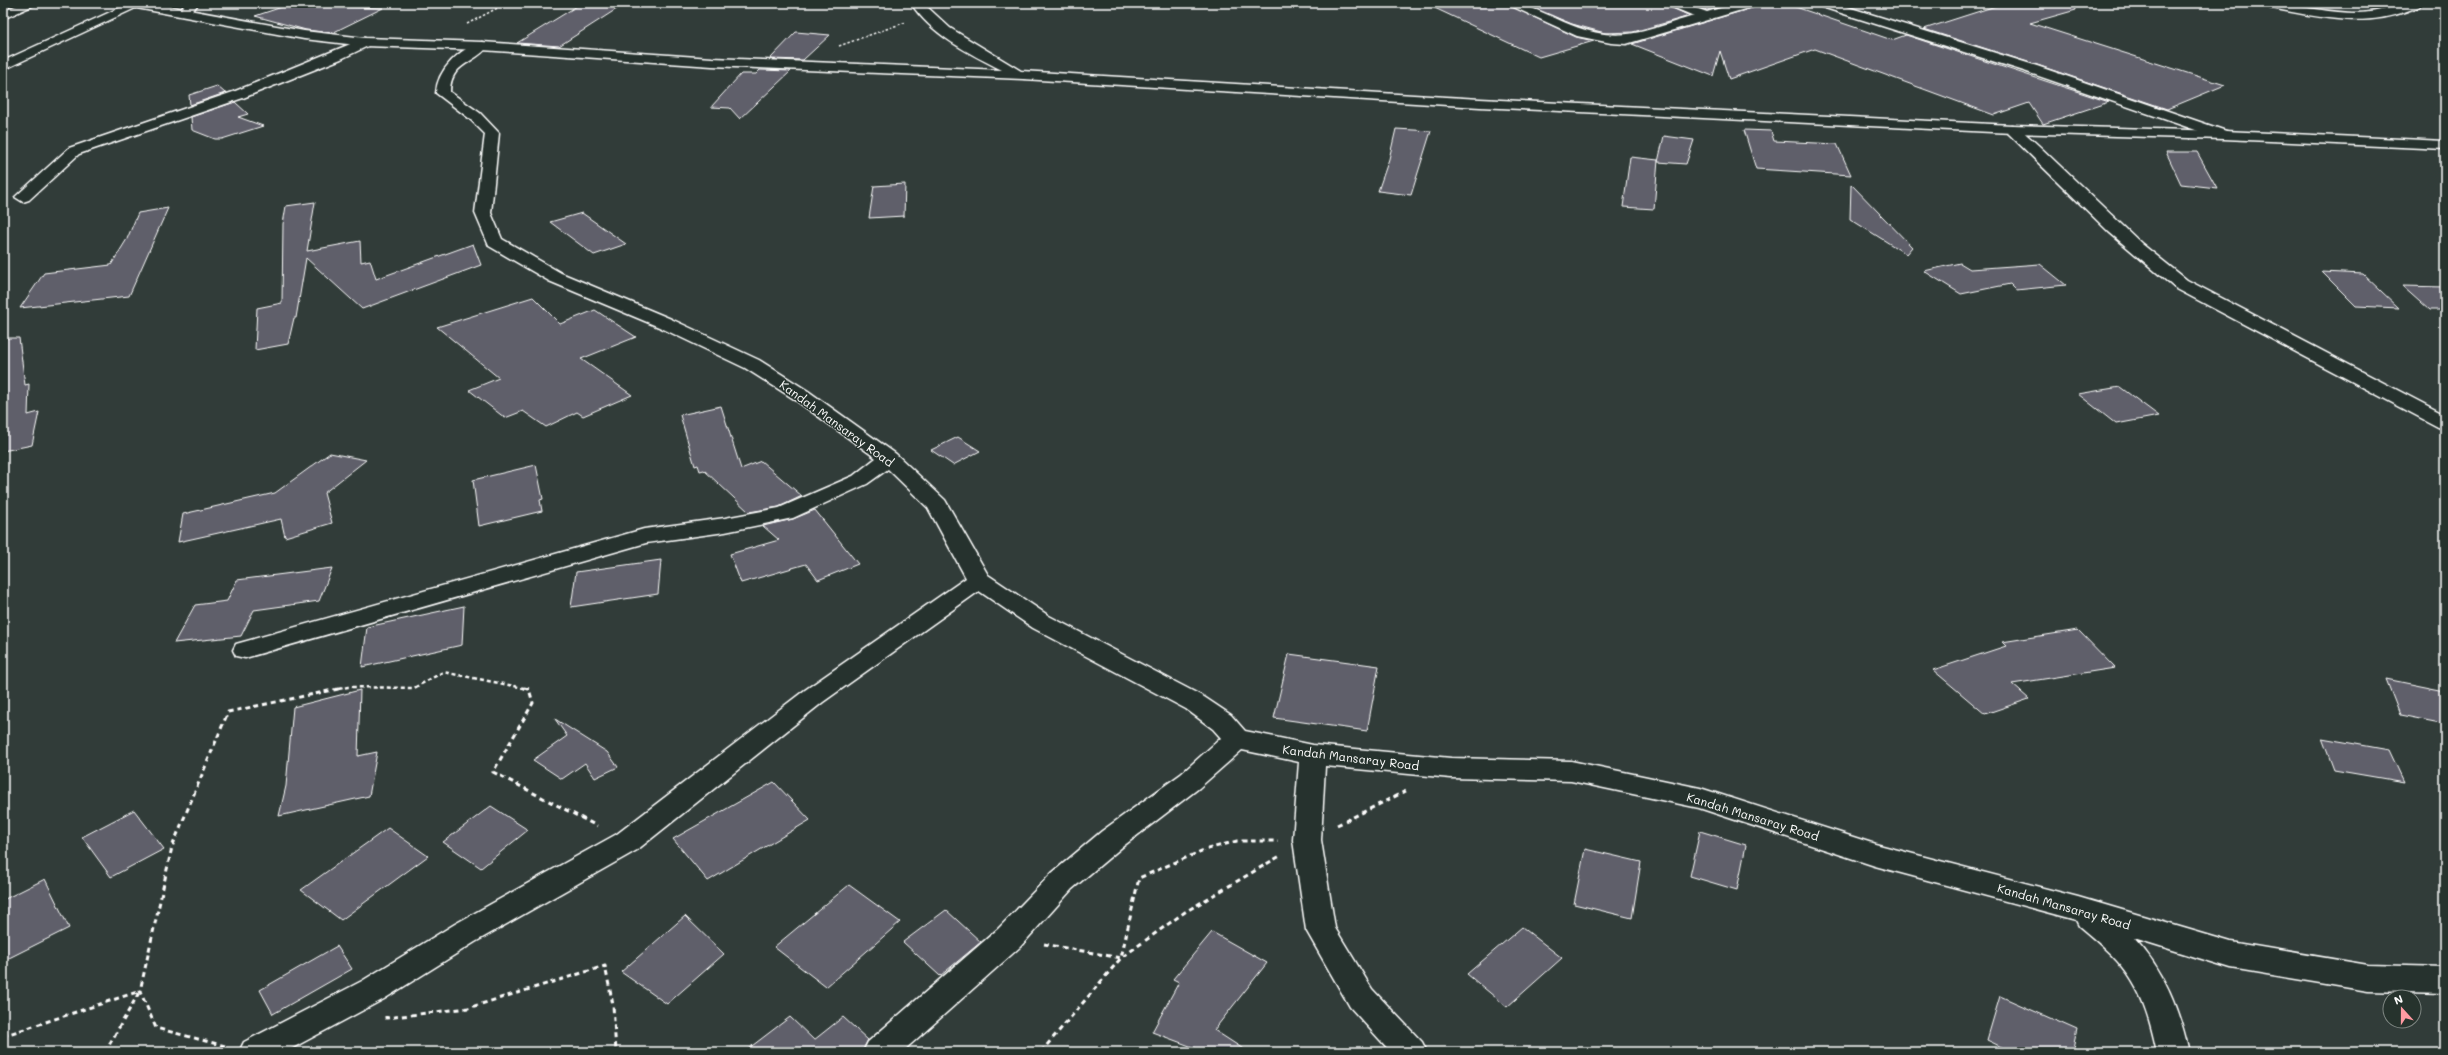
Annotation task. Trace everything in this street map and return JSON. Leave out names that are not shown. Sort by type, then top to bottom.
[{"type":"street","points":[[3,15],[33,3]]},
{"type":"street","points":[[917,3],[926,16],[990,60],[1023,75]]},
{"type":"street","points":[[1511,3],[1594,37],[1611,41],[1626,40],[1751,3]]},
{"type":"street","points":[[1668,3],[1706,16]]},
{"type":"street","points":[[1823,3],[2032,68],[2224,135]]},
{"type":"street","points":[[2265,3],[2331,15],[2364,16],[2384,14],[2417,3]]},
{"type":"street","points":[[3,66],[135,4],[189,8],[304,35],[365,42],[482,46],[712,62],[1023,75],[1480,103],[2012,129],[2224,135],[2445,146]]},
{"type":"street","points":[[23,197],[74,150],[238,95],[336,56],[365,42]]},
{"type":"street","name":"Kandah Mansaray Road","points":[[482,46],[455,64],[442,84],[442,93],[475,116],[492,134],[483,213],[495,242],[555,277],[665,323],[752,364],[802,395],[889,458],[937,505],[979,580],[1042,622],[1195,703],[1222,722],[1237,739],[1313,755],[1451,768],[1571,771],[1700,798],[1875,855],[2078,909],[2231,956],[2368,978],[2445,980]]},
{"type":"street","points":[[2012,129],[2069,181],[2122,237],[2154,266],[2180,284],[2445,423]]},
{"type":"street","points":[[245,650],[644,536],[725,525],[785,513],[860,480],[889,458]]},
{"type":"street","points":[[244,1050],[373,990],[465,933],[627,842],[814,696],[979,580]]},
{"type":"street","points":[[879,1052],[1008,938],[1062,881],[1112,839],[1190,781],[1237,739]]},
{"type":"street","points":[[1313,755],[1307,840],[1321,930],[1361,998],[1411,1052]]},
{"type":"street","points":[[2078,909],[2119,941],[2147,973],[2166,1016],[2173,1052]]},
{"type":"path","points":[[837,47],[926,16]]},
{"type":"path","points":[[105,1052],[140,991],[172,847],[228,712],[348,687],[414,688],[444,672],[529,689],[533,703],[493,772],[627,842]]},
{"type":"path","points":[[1041,1052],[1121,958],[1185,912],[1307,840],[1410,788]]},
{"type":"path","points":[[1121,958],[1139,878],[1204,850],[1237,841],[1307,840]]},
{"type":"path","points":[[1008,938],[1121,958]]},
{"type":"path","points":[[373,990],[386,1018],[468,1008],[605,966],[613,1005],[616,1052]]},
{"type":"path","points":[[3,1036],[140,991]]},
{"type":"path","points":[[140,991],[156,1028],[244,1050]]},
{"type":"building","points":[[294,3],[383,8],[332,33],[306,30],[255,16]]},
{"type":"building","points":[[582,3],[626,3],[559,46],[517,43]]},
{"type":"building","points":[[1424,3],[1504,3],[1576,37],[1594,41],[1539,57]]},
{"type":"building","points":[[1519,3],[1662,3],[1690,16],[1633,32],[1605,33],[1572,24]]},
{"type":"building","points":[[1686,3],[1733,3],[1707,10]]},
{"type":"building","points":[[1758,3],[1784,3],[1892,40],[1906,35],[2109,102],[2043,124],[2029,103],[1994,115],[1815,49],[1729,79],[1720,51],[1713,76],[1632,44],[1755,7]]},
{"type":"building","points":[[2005,3],[2075,3],[2076,10],[2030,23],[2225,85],[2167,109],[1924,29]]},
{"type":"building","points":[[796,32],[830,35],[803,60],[770,59]]},
{"type":"building","points":[[760,70],[791,71],[740,119],[730,108],[711,107],[741,74],[756,74]]},
{"type":"building","points":[[217,86],[225,93],[190,105],[189,95]]},
{"type":"building","points":[[235,102],[248,114],[238,117],[263,126],[222,139],[215,139],[192,130],[191,117]]},
{"type":"building","points":[[1396,129],[1431,131],[1411,195],[1378,191],[1389,159]]},
{"type":"building","points":[[1744,130],[1771,131],[1774,141],[1837,144],[1851,175],[1756,169]]},
{"type":"building","points":[[1664,136],[1694,140],[1686,164],[1658,162]]},
{"type":"building","points":[[2166,152],[2197,152],[2217,188],[2181,184]]},
{"type":"building","points":[[1630,157],[1658,160],[1654,209],[1623,207]]},
{"type":"building","points":[[905,184],[904,216],[869,218],[874,186]]},
{"type":"building","points":[[1851,184],[1912,247],[1906,254],[1850,219]]},
{"type":"building","points":[[315,202],[307,251],[360,241],[361,262],[370,260],[376,279],[473,244],[481,265],[362,309],[306,258],[296,318],[294,318],[288,344],[255,350],[257,308],[282,303],[283,224],[286,206]]},
{"type":"building","points":[[168,208],[129,296],[20,308],[44,273],[111,265],[127,239],[138,213]]},
{"type":"building","points":[[582,213],[626,244],[594,255],[550,222]]},
{"type":"building","points":[[1960,263],[1970,269],[2040,264],[2066,285],[2016,290],[2010,284],[1961,294],[1924,271]]},
{"type":"building","points":[[2322,272],[2363,274],[2399,308],[2356,306]]},
{"type":"building","points":[[2402,286],[2445,287],[2445,310],[2429,310]]},
{"type":"building","points":[[533,297],[560,324],[595,310],[636,337],[581,359],[632,395],[583,416],[577,412],[546,427],[523,411],[505,418],[469,390],[499,378],[437,327]]},
{"type":"building","points":[[3,338],[19,338],[25,385],[29,384],[28,415],[39,412],[32,445],[3,451]]},
{"type":"building","points":[[2120,387],[2159,416],[2116,424],[2078,394]]},
{"type":"building","points":[[721,406],[741,469],[761,461],[802,496],[779,507],[749,512],[704,470],[700,471],[698,465],[695,466],[680,415]]},
{"type":"building","points":[[958,437],[980,451],[953,465],[931,450]]},
{"type":"building","points":[[330,453],[366,460],[324,493],[332,523],[285,537],[281,519],[178,542],[183,514],[275,493]]},
{"type":"building","points":[[536,465],[543,499],[540,500],[542,511],[479,526],[473,480]]},
{"type":"building","points":[[815,510],[858,564],[818,580],[806,564],[741,583],[730,554],[779,540],[763,526],[793,519]]},
{"type":"building","points":[[661,560],[658,594],[571,607],[576,572]]},
{"type":"building","points":[[332,568],[319,601],[254,610],[241,636],[174,643],[195,605],[227,601],[237,580]]},
{"type":"building","points":[[464,606],[462,645],[362,667],[367,627]]},
{"type":"building","points":[[2078,630],[2115,668],[2012,684],[2029,699],[1985,714],[1933,670],[2006,646],[2002,642]]},
{"type":"building","points":[[1289,654],[1379,666],[1367,731],[1274,718]]},
{"type":"building","points":[[2386,679],[2445,691],[2445,724],[2400,715]]},
{"type":"building","points":[[360,690],[358,756],[377,752],[369,796],[279,816],[286,786],[293,707]]},
{"type":"building","points":[[555,719],[607,752],[618,767],[595,778],[585,763],[562,779],[533,760],[567,736]]},
{"type":"building","points":[[2322,738],[2389,750],[2404,782],[2334,770]]},
{"type":"building","points":[[774,782],[810,820],[708,881],[673,839]]},
{"type":"building","points":[[491,806],[528,830],[481,868],[443,842]]},
{"type":"building","points":[[134,810],[164,849],[111,877],[82,837]]},
{"type":"building","points":[[388,828],[428,856],[341,920],[301,890]]},
{"type":"building","points":[[1700,831],[1746,845],[1737,890],[1690,876]]},
{"type":"building","points":[[1585,849],[1641,862],[1632,918],[1574,904]]},
{"type":"building","points":[[45,879],[69,928],[3,961],[3,900]]},
{"type":"building","points":[[849,885],[900,922],[826,987],[774,947]]},
{"type":"building","points":[[946,910],[981,942],[940,976],[903,942]]},
{"type":"building","points":[[685,916],[724,954],[667,1004],[621,972]]},
{"type":"building","points":[[1522,927],[1562,958],[1507,1007],[1467,974]]},
{"type":"building","points":[[1212,932],[1267,963],[1214,1030],[1248,1052],[1206,1052],[1152,1032],[1179,982],[1173,979]]},
{"type":"building","points":[[337,946],[352,969],[273,1014],[260,990]]},
{"type":"building","points":[[2000,996],[2077,1030],[2072,1052],[2012,1052],[1987,1040]]},
{"type":"building","points":[[790,1017],[814,1040],[843,1017],[868,1040],[862,1052],[744,1052]]}]
